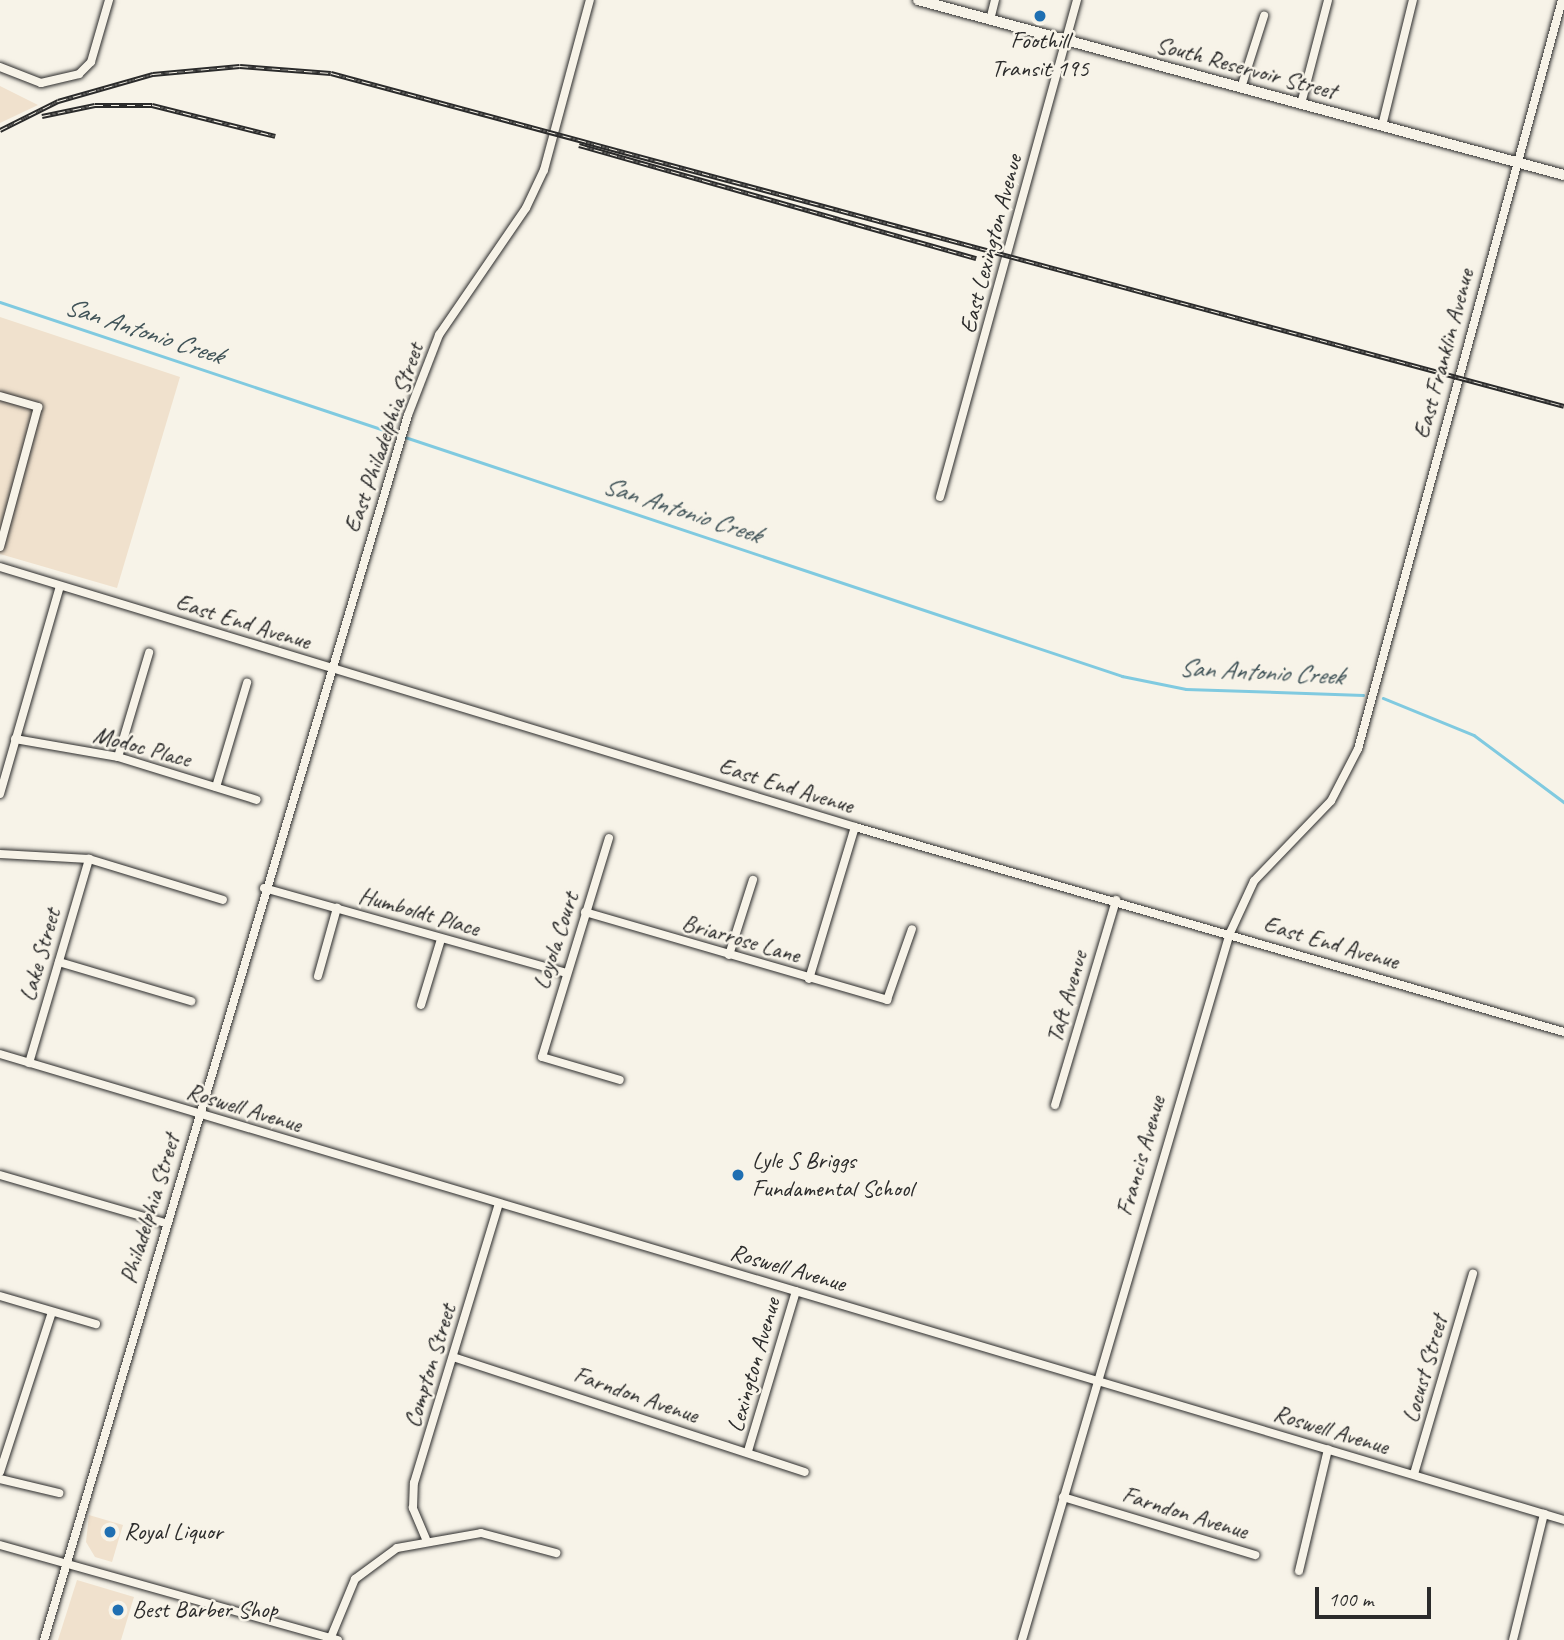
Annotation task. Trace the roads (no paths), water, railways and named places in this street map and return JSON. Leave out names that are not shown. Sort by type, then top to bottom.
[{"type":"main road","name":"South Reservoir Street","points":[[918,0],[1564,175]]},
{"type":"street","points":[[0,66],[50,83],[91,62],[109,0]]},
{"type":"street","name":"East Philadelphia Street","points":[[330,669],[424,370],[459,300],[526,208],[544,170],[590,0]]},
{"type":"street","points":[[990,20],[995,0]]},
{"type":"street","name":"East Lexington Avenue","points":[[940,497],[1077,0]]},
{"type":"street","points":[[1301,104],[1328,0]]},
{"type":"street","points":[[1382,125],[1413,0]]},
{"type":"street","name":"East Franklin Avenue","points":[[1367,718],[1515,162],[1562,0]]},
{"type":"street","points":[[1241,88],[1264,16]]},
{"type":"street","points":[[0,396],[38,407],[0,547]]},
{"type":"street","name":"East End Avenue","points":[[0,567],[855,827],[1116,900],[1564,1032]]},
{"type":"street","points":[[0,794],[60,586]]},
{"type":"street","points":[[118,757],[149,653]]},
{"type":"street","name":"Philadelphia Street","points":[[44,1640],[330,669]]},
{"type":"street","points":[[216,787],[247,683]]},
{"type":"street","name":"Francis Avenue","points":[[1022,1640],[1230,933],[1254,881],[1346,779],[1367,718]]},
{"type":"street","name":"Modoc Place","points":[[15,739],[118,757],[257,800]]},
{"type":"street","points":[[809,979],[855,827]]},
{"type":"street","name":"Loyola Court","points":[[609,838],[563,972],[542,1057],[620,1080]]},
{"type":"street","points":[[0,854],[89,859],[223,900]]},
{"type":"street","name":"Lake Street","points":[[29,1063],[89,859]]},
{"type":"street","points":[[729,955],[753,880]]},
{"type":"street","name":"Humboldt Place","points":[[264,888],[563,972]]},
{"type":"street","name":"Taft Avenue","points":[[1055,1105],[1116,900]]},
{"type":"street","points":[[318,976],[337,908]]},
{"type":"street","name":"Briarrose Lane","points":[[585,912],[887,1000],[912,929]]},
{"type":"street","points":[[421,1005],[441,939]]},
{"type":"street","points":[[59,962],[191,1001]]},
{"type":"street","name":"Roswell Avenue","points":[[0,1055],[1564,1520]]},
{"type":"street","points":[[0,1175],[165,1223]]},
{"type":"street","name":"Compton Street","points":[[426,1539],[413,1508],[414,1483],[499,1204]]},
{"type":"street","name":"Locust Street","points":[[1414,1474],[1473,1274]]},
{"type":"street","name":"Lexington Avenue","points":[[748,1451],[796,1291]]},
{"type":"street","points":[[0,1296],[96,1324]]},
{"type":"street","points":[[0,1472],[52,1312]]},
{"type":"street","name":"Farndon Avenue","points":[[453,1357],[748,1451],[805,1472]]},
{"type":"street","points":[[1299,1571],[1299,1550],[1328,1449]]},
{"type":"street","points":[[0,1479],[59,1493]]},
{"type":"street","name":"Farndon Avenue","points":[[1063,1497],[1255,1555]]},
{"type":"street","points":[[1513,1640],[1544,1514]]},
{"type":"street","points":[[0,1545],[335,1639],[355,1579],[397,1548],[426,1539],[481,1533],[556,1553]]},
{"type":"waterway","name":"San Antonio Creek","points":[[0,302],[1122,676],[1186,689],[1363,695]]},
{"type":"waterway","name":"San Antonio Creek","points":[[1383,698],[1474,735],[1564,802]]},
{"type":"railway","points":[[0,130],[58,101],[153,74],[240,66],[331,73],[1564,406]]},
{"type":"railway","points":[[42,116],[95,105],[152,105],[275,136]]},
{"type":"railway","points":[[579,145],[976,258]]},
{"type":"place","name":"Foothill Transit 195","points":[[1040,16]]},
{"type":"place","name":"Lyle S Briggs Fundamental School","points":[[738,1175]]},
{"type":"place","name":"Royal Liquor","points":[[110,1532]]},
{"type":"place","name":"Best Barber Shop","points":[[118,1610]]}]
